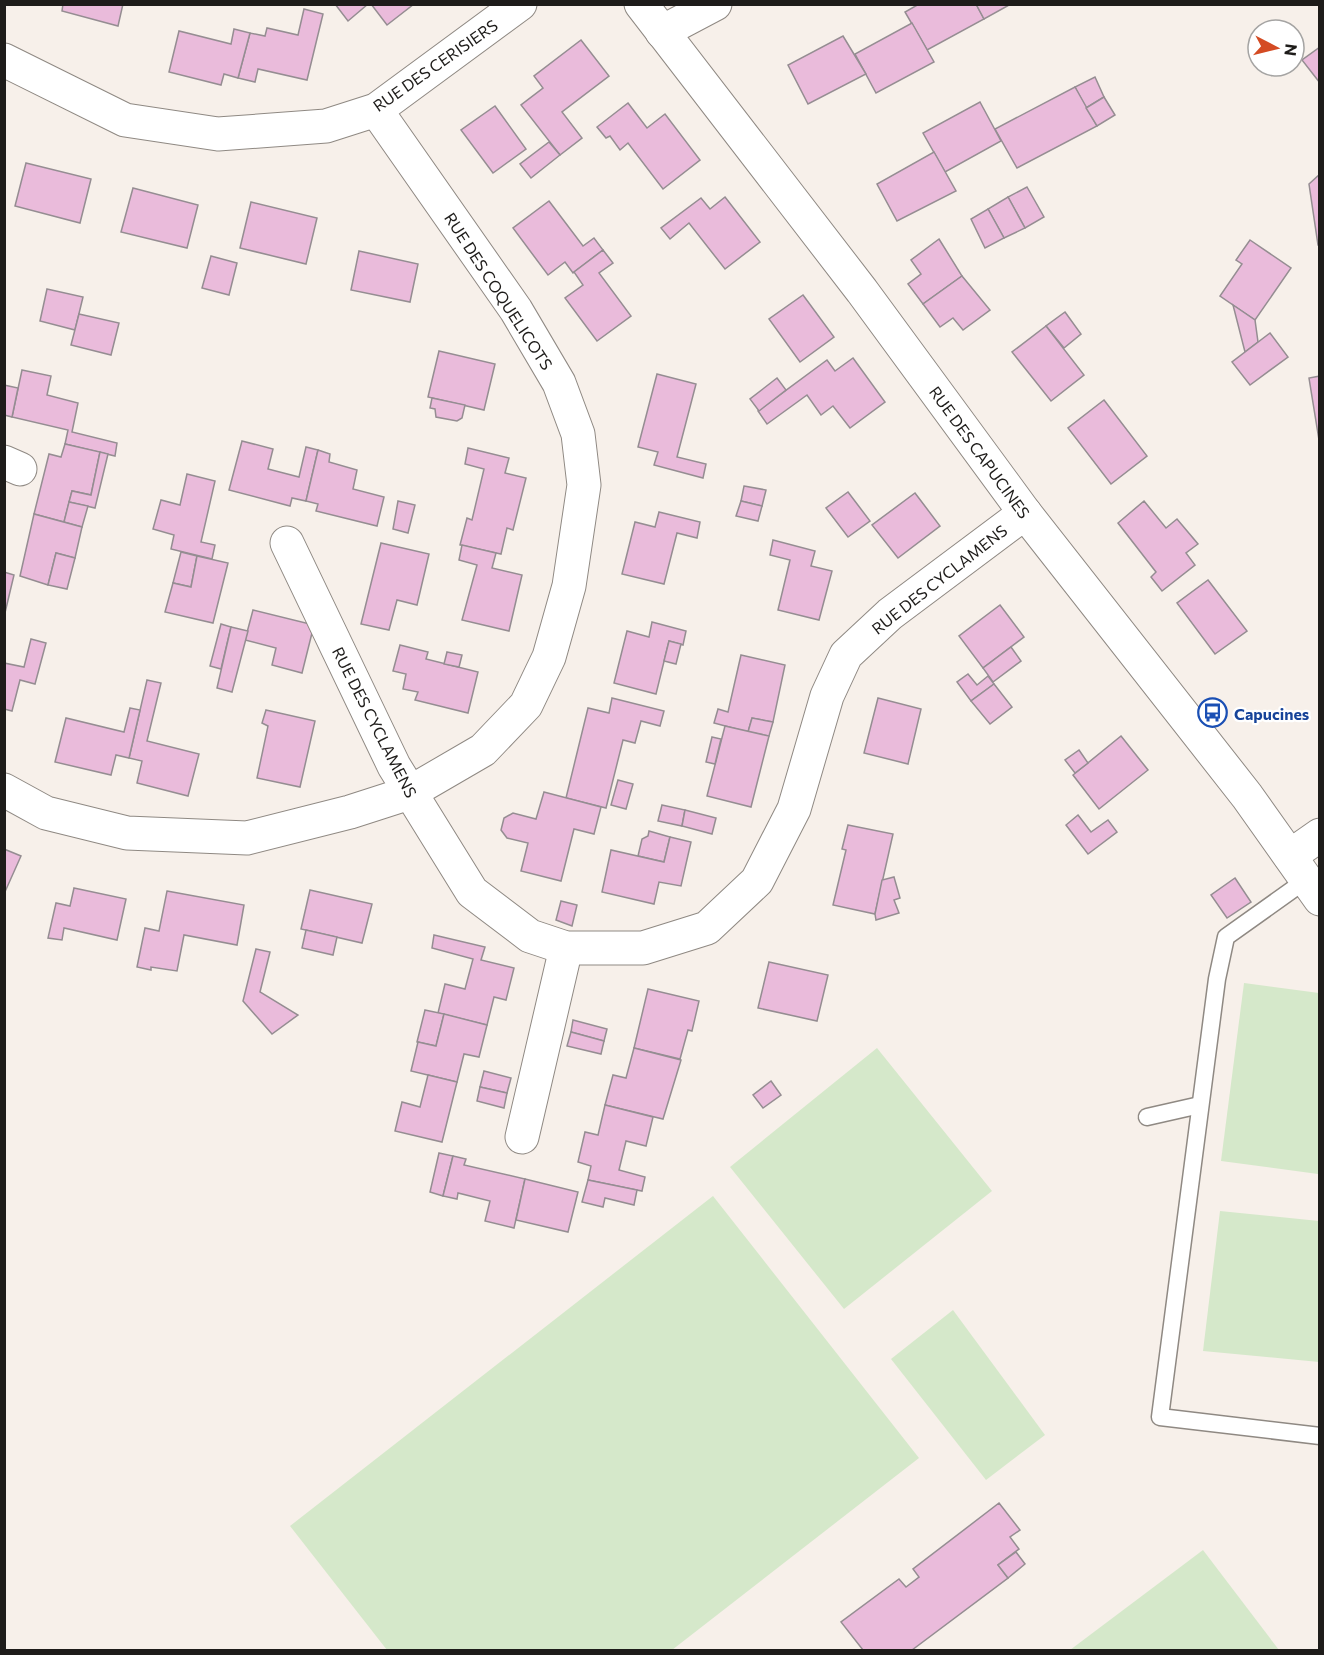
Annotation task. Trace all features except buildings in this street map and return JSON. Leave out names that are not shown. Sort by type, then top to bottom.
[{"type":"street","name":"RUE DES CERISIERS","points":[[6,65],[125,120],[218,134],[326,126],[376,110],[520,4]]},
{"type":"street","name":"RUE DES CAPUCINES","points":[[641,4],[862,291],[1025,513],[1246,796],[1305,878]]},
{"type":"street","points":[[662,32],[715,4]]},
{"type":"street","name":"RUE DES COQUELICOTS","points":[[4,790],[46,813],[127,833],[248,838],[350,812],[409,793],[483,750],[526,705],[549,657],[569,586],[584,484],[578,434],[559,383],[516,310],[376,110]]},
{"type":"street","name":"RUE DES CYCLAMENS","points":[[287,543],[409,793],[472,892],[530,936],[566,948],[642,948],[706,928],[757,881],[794,809],[827,696],[846,655],[890,614],[1025,513]]},
{"type":"street","points":[[1305,878],[1320,835]]},
{"type":"street","points":[[522,1137],[566,948]]},
{"type":"lane","points":[[1305,878],[1226,937],[1216,979],[1160,1417],[1320,1436]]},
{"type":"lane","points":[[1147,1117],[1200,1105]]},
{"type":"green space","points":[[1244,983],[1319,993],[1318,1174],[1221,1161]]},
{"type":"green space","points":[[877,1048],[992,1191],[844,1309],[730,1167]]},
{"type":"green space","points":[[713,1196],[919,1458],[672,1650],[387,1650],[290,1526]]},
{"type":"green space","points":[[1220,1211],[1319,1221],[1319,1362],[1203,1351]]},
{"type":"green space","points":[[953,1310],[1045,1435],[986,1480],[891,1359]]},
{"type":"green space","points":[[1203,1550],[1279,1650],[1070,1650]]},
{"type":"place","name":"Capucines","points":[[1213,713]]}]
